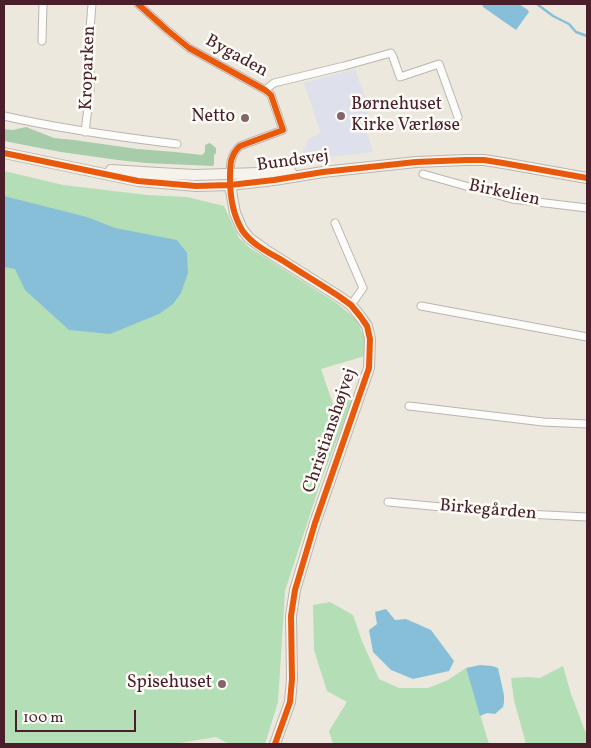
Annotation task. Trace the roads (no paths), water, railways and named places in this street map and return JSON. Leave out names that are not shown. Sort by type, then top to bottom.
[{"type":"street","points":[[42,41],[43,4]]},
{"type":"street","name":"Kroparken","points":[[85,132],[90,91],[92,4]]},
{"type":"street","name":"Bygaden","points":[[138,4],[189,48],[256,84],[270,95],[283,130],[240,146],[234,151],[230,185]]},
{"type":"street","points":[[265,90],[274,83],[344,66],[390,52],[400,77],[439,64],[458,116]]},
{"type":"street","name":"Kroparken","points":[[4,116],[46,126],[178,144]]},
{"type":"street","name":"Bundsvej","points":[[4,154],[138,181],[196,186],[230,185],[416,162],[466,160],[484,160],[587,178]]},
{"type":"street","name":"Bundsvej","points":[[70,166],[158,174],[195,175],[323,172]]},
{"type":"street","name":"Birkelien","points":[[422,174],[512,199],[587,208]]},
{"type":"street","name":"Christianshøjvej","points":[[230,185],[235,213],[242,229],[249,238],[351,305],[367,326],[370,346],[369,368],[317,516],[295,590],[291,616],[292,679],[290,702],[275,744]]},
{"type":"street","points":[[335,223],[363,288],[351,305]]},
{"type":"street","points":[[421,306],[587,337]]},
{"type":"street","points":[[409,406],[543,422],[587,424]]},
{"type":"street","name":"Birkegården","points":[[388,502],[506,513],[587,517]]},
{"type":"water","points":[[482,4],[519,4],[529,12],[516,30],[483,7]]},
{"type":"water","points":[[4,196],[87,217],[115,228],[177,240],[187,253],[188,273],[181,293],[173,304],[159,314],[110,334],[69,330],[25,290],[15,269],[4,267]]},
{"type":"water","points":[[386,609],[395,620],[406,619],[431,630],[454,661],[449,671],[413,679],[391,670],[373,652],[369,630],[377,624],[375,612]]},
{"type":"water","points":[[480,665],[498,668],[504,702],[503,707],[495,714],[487,713],[480,716],[466,668]]},
{"type":"waterway","points":[[537,4],[553,16],[569,24],[576,32],[587,36]]},
{"type":"place","name":"Børnehuset Kirke Værløse","points":[[341,116]]},
{"type":"place","name":"Netto","points":[[245,118]]},
{"type":"place","name":"Spisehuset","points":[[222,684]]}]
